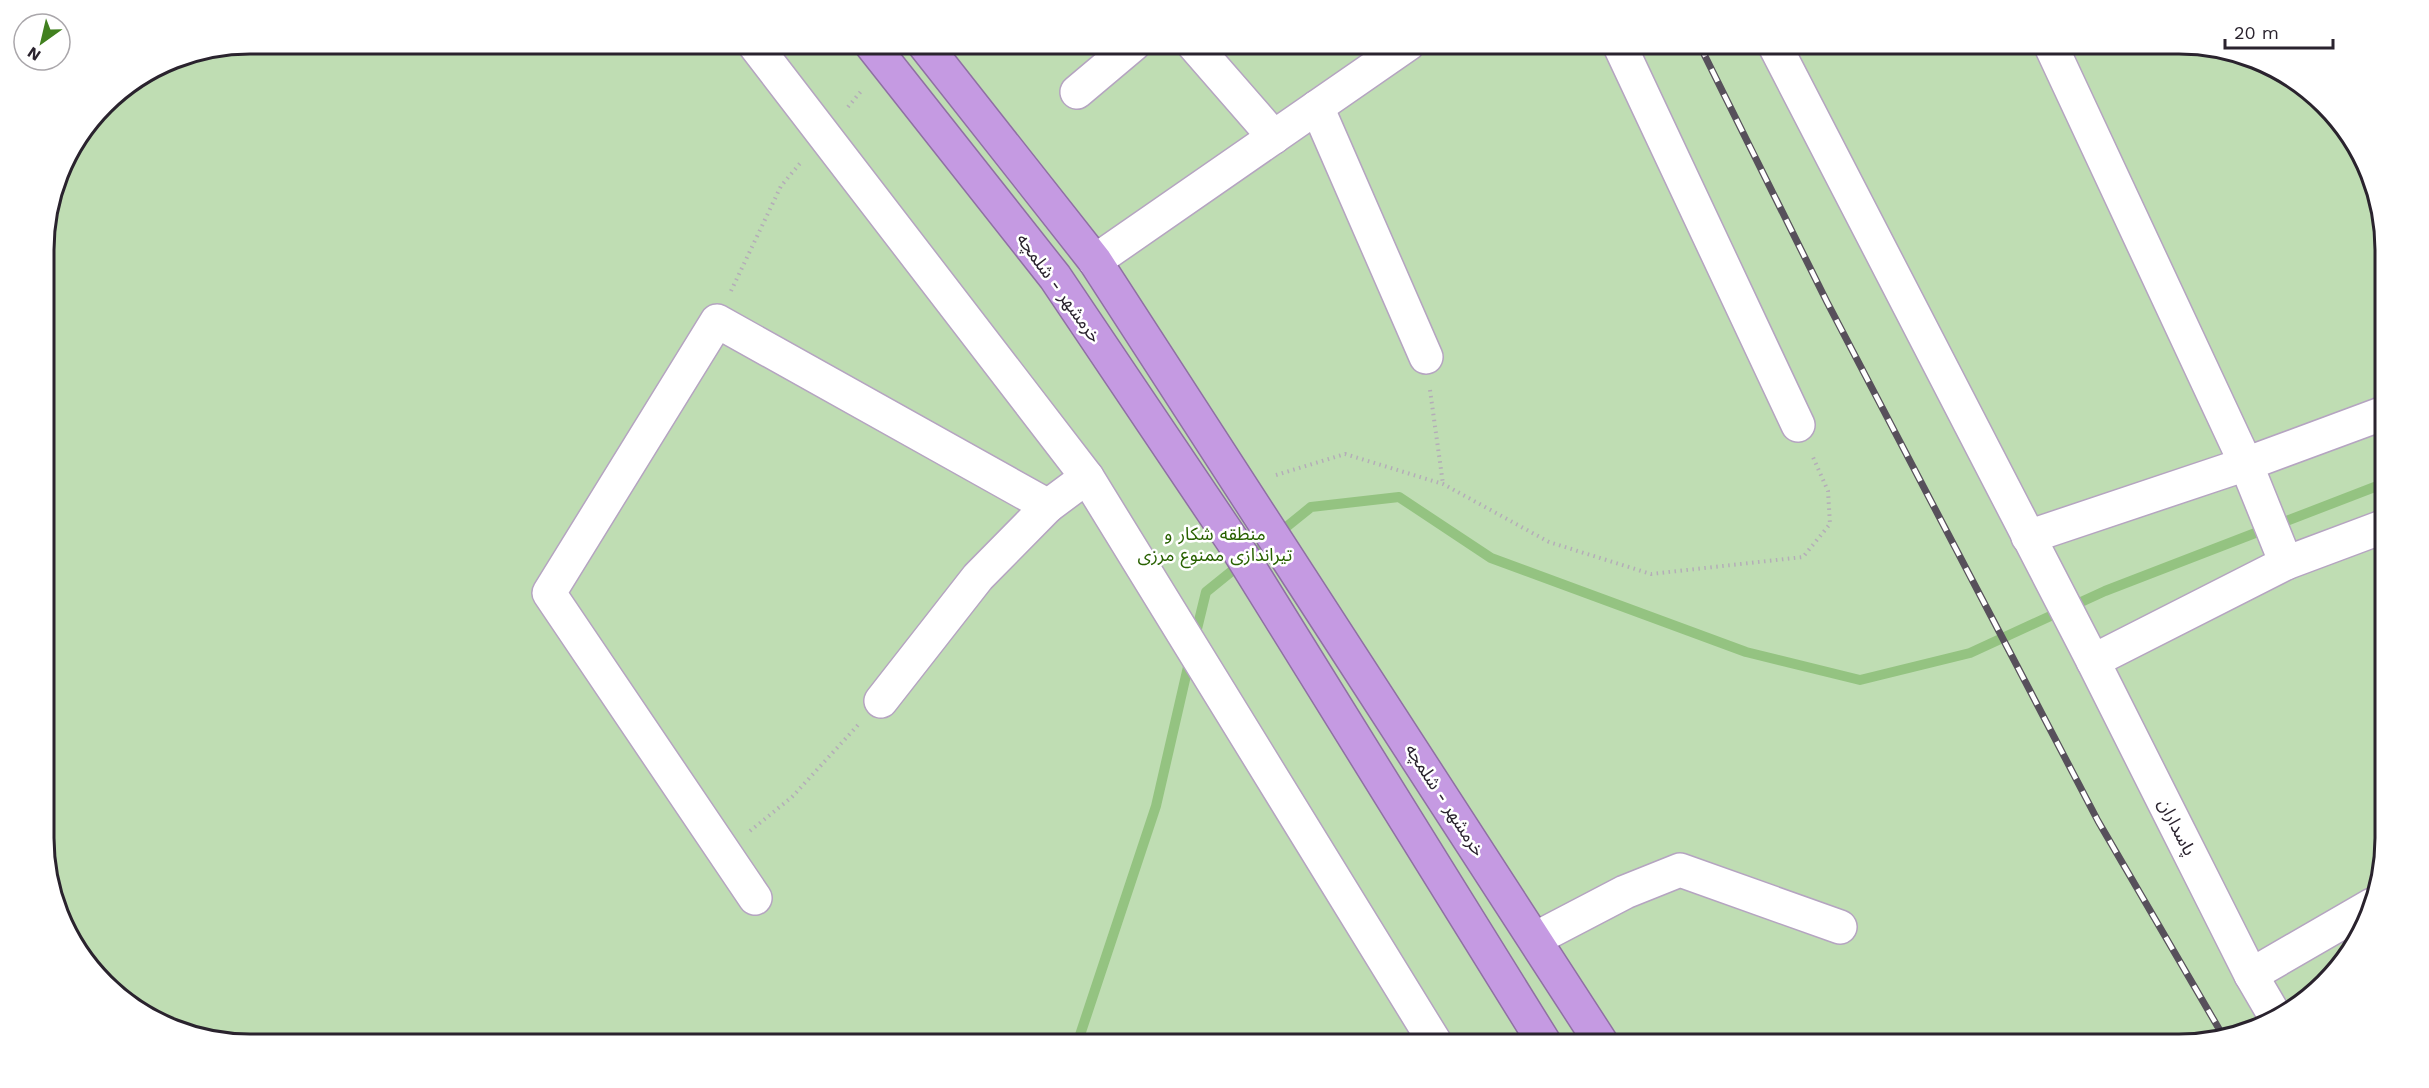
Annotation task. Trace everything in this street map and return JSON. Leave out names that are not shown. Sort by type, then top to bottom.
[{"type":"highway","name":"خرمشهر - شلمچه","points":[[879,54],[1055,278],[1234,543],[1539,1034]]},
{"type":"highway","points":[[932,54],[1095,261],[1240,486]]},
{"type":"highway","name":"خرمشهر - شلمچه","points":[[1240,486],[1596,1034]]},
{"type":"street","points":[[761,54],[1087,477],[1430,1034]]},
{"type":"street","points":[[1077,92],[1122,54]]},
{"type":"street","points":[[1202,54],[1274,136]]},
{"type":"street","points":[[1095,261],[1394,54]]},
{"type":"street","points":[[1624,54],[1798,425]]},
{"type":"street","name":"پاسداران","points":[[1779,54],[2087,649],[2251,975],[2272,1011]]},
{"type":"street","points":[[2055,54],[2246,464],[2283,554]]},
{"type":"street","points":[[1317,107],[1426,357]]},
{"type":"street","points":[[754,898],[549,593],[717,321],[1048,506]]},
{"type":"street","points":[[2028,537],[2246,464],[2375,416]]},
{"type":"street","points":[[881,701],[978,577],[1048,506],[1087,477]]},
{"type":"street","points":[[2087,649],[2283,554],[2375,529]]},
{"type":"street","points":[[1535,939],[1625,892],[1680,870],[1839,927]]},
{"type":"street","points":[[2251,975],[2361,912]]},
{"type":"path","points":[[841,116],[877,54]]},
{"type":"path","points":[[717,321],[781,186],[803,160]]},
{"type":"path","points":[[1426,357],[1443,484]]},
{"type":"path","points":[[1240,486],[1345,454],[1443,484],[1550,542],[1651,574],[1803,557],[1830,524],[1828,491],[1798,425]]},
{"type":"path","points":[[723,852],[792,797],[881,701]]},
{"type":"green space","name":"منطقه شکار و تیراندازی ممنوع مرزی","points":[[250,54],[2179,54],[2205,56],[2242,64],[2277,80],[2318,111],[2349,152],[2368,199],[2373,224],[2375,250],[2375,838],[2373,864],[2365,901],[2349,936],[2334,957],[2318,977],[2288,1001],[2242,1024],[2192,1034],[250,1034],[212,1030],[175,1019],[152,1008],[131,993],[111,977],[95,957],[80,936],[69,913],[56,864],[54,838],[54,237],[61,199],[69,175],[87,141],[111,111],[152,80],[199,61]]},
{"type":"waterway","points":[[1195,637],[1206,592],[1311,507],[1399,497],[1491,558],[1746,652],[1860,680],[1970,653],[2105,591],[2375,487]]},
{"type":"waterway","points":[[1080,1034],[1156,806],[1190,658]]},
{"type":"railway","points":[[1704,54],[1827,302],[2098,821],[2219,1029]]}]
